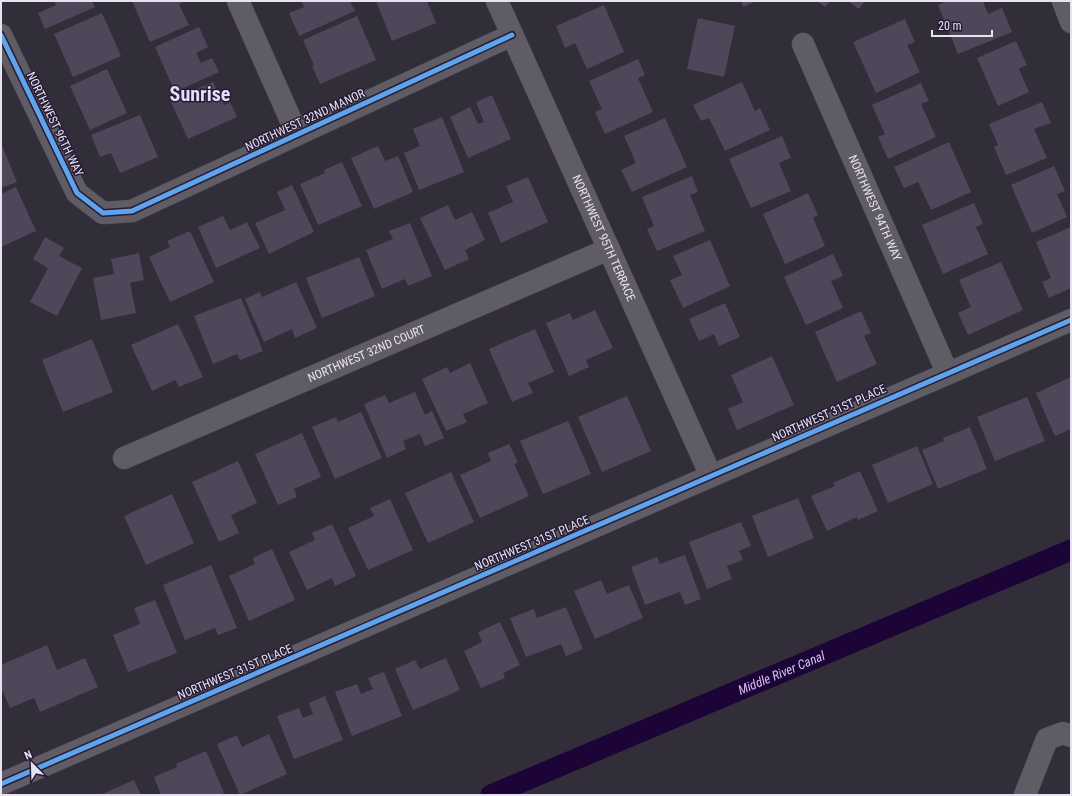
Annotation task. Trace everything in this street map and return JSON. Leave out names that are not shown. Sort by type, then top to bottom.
[{"type":"street","points":[[238,1],[298,134]]},
{"type":"street","name":"NORTHWEST 95TH TERRACE","points":[[496,1],[710,476]]},
{"type":"street","points":[[1063,1],[1071,22]]},
{"type":"street","name":"NORTHWEST 96TH WAY","points":[[1,35],[77,193],[103,213]]},
{"type":"street","name":"NORTHWEST 32ND MANOR","points":[[103,213],[132,212],[512,35]]},
{"type":"street","name":"NORTHWEST 94TH WAY","points":[[803,44],[947,372]]},
{"type":"street","name":"NORTHWEST 32ND COURT","points":[[124,458],[609,249]]},
{"type":"street","name":"NORTHWEST 31ST PLACE","points":[[1,784],[947,372],[1071,320]]},
{"type":"street","points":[[1025,795],[1047,739],[1063,733],[1071,736]]},
{"type":"building","points":[[54,1],[92,1],[95,7],[45,29],[38,13],[56,5]]},
{"type":"building","points":[[132,1],[186,1],[179,4],[189,25],[150,42]]},
{"type":"building","points":[[301,1],[350,1],[355,11],[299,36],[289,13],[304,7]]},
{"type":"building","points":[[376,1],[427,1],[436,23],[392,41]]},
{"type":"building","points":[[741,1],[756,1],[743,7]]},
{"type":"building","points":[[817,1],[830,1],[825,7]]},
{"type":"building","points":[[848,1],[865,1],[859,9]]},
{"type":"building","points":[[947,1],[983,1],[988,14],[1002,8],[1012,32],[958,54],[938,5]]},
{"type":"building","points":[[604,5],[624,52],[587,69],[575,43],[565,48],[556,26]]},
{"type":"building","points":[[102,13],[121,56],[73,77],[54,34]]},
{"type":"building","points":[[357,16],[376,60],[320,84],[312,66],[314,65],[303,40]]},
{"type":"building","points":[[698,18],[735,26],[724,77],[687,69]]},
{"type":"building","points":[[905,19],[915,42],[907,45],[920,72],[876,93],[853,42]]},
{"type":"building","points":[[199,27],[208,47],[196,53],[201,63],[212,58],[219,72],[175,92],[155,47]]},
{"type":"building","points":[[1016,41],[1027,65],[1019,69],[1029,92],[998,106],[977,58]]},
{"type":"building","points":[[638,59],[645,75],[638,78],[653,112],[605,134],[595,112],[602,109],[589,81]]},
{"type":"building","points":[[107,69],[127,113],[90,130],[70,86]]},
{"type":"building","points":[[213,82],[224,105],[230,102],[237,117],[188,139],[170,100]]},
{"type":"building","points":[[742,82],[755,111],[760,108],[770,130],[725,151],[709,118],[701,121],[693,105]]},
{"type":"building","points":[[921,83],[929,101],[921,104],[936,137],[888,159],[878,137],[885,134],[872,105]]},
{"type":"building","points":[[492,95],[511,139],[468,158],[450,117],[470,107],[478,124],[484,122],[476,102]]},
{"type":"building","points":[[1042,102],[1051,123],[1034,129],[1047,158],[1006,175],[994,147],[998,145],[989,124]]},
{"type":"building","points":[[140,115],[158,157],[120,173],[111,153],[100,157],[91,135]]},
{"type":"building","points":[[442,117],[464,172],[419,190],[404,153],[420,146],[413,129]]},
{"type":"building","points":[[665,118],[687,167],[632,192],[621,170],[636,163],[624,136]]},
{"type":"building","points":[[782,136],[791,158],[779,163],[791,191],[751,208],[729,159]]},
{"type":"building","points":[[949,142],[971,192],[931,210],[918,182],[904,188],[894,167]]},
{"type":"building","points":[[1,143],[17,182],[1,188]]},
{"type":"building","points":[[378,146],[385,161],[398,156],[413,192],[374,209],[351,158]]},
{"type":"building","points":[[342,162],[362,206],[318,225],[300,184],[325,173],[324,170]]},
{"type":"building","points":[[1054,166],[1065,191],[1057,194],[1067,217],[1032,233],[1011,185]]},
{"type":"building","points":[[692,176],[698,192],[690,195],[705,231],[657,251],[647,229],[654,226],[642,197]]},
{"type":"building","points":[[528,177],[548,222],[501,243],[488,213],[513,202],[506,186]]},
{"type":"building","points":[[292,185],[314,232],[269,254],[255,223],[285,210],[277,192]]},
{"type":"building","points":[[16,187],[36,231],[1,247],[1,194]]},
{"type":"building","points":[[808,193],[818,215],[813,218],[825,246],[785,264],[763,214]]},
{"type":"building","points":[[974,203],[983,224],[976,227],[988,254],[943,274],[922,225]]},
{"type":"building","points":[[448,205],[455,220],[472,212],[485,240],[465,250],[469,259],[445,270],[420,218]]},
{"type":"building","points":[[223,216],[230,230],[247,222],[260,248],[216,268],[198,227]]},
{"type":"building","points":[[410,223],[432,276],[408,286],[405,279],[382,289],[366,250],[393,239],[389,231]]},
{"type":"building","points":[[1071,227],[1071,288],[1049,298],[1042,282],[1051,278],[1036,242]]},
{"type":"building","points":[[190,231],[214,282],[170,302],[149,257],[170,247],[167,241]]},
{"type":"building","points":[[45,237],[64,248],[59,256],[82,268],[57,316],[30,302],[48,268],[33,259]]},
{"type":"building","points":[[710,240],[730,286],[683,308],[670,280],[682,275],[673,256]]},
{"type":"building","points":[[139,253],[144,280],[130,283],[136,313],[101,320],[93,278],[114,274],[111,259]]},
{"type":"building","points":[[833,254],[843,276],[831,281],[843,308],[806,325],[784,277]]},
{"type":"building","points":[[359,257],[375,296],[322,318],[306,278]]},
{"type":"building","points":[[1001,262],[1023,310],[968,335],[958,313],[971,307],[959,280]]},
{"type":"building","points":[[296,282],[317,328],[295,338],[292,329],[264,342],[245,299],[260,292],[262,297]]},
{"type":"building","points":[[241,298],[263,351],[240,360],[237,354],[213,364],[194,316]]},
{"type":"building","points":[[725,303],[740,337],[719,346],[714,334],[699,341],[689,319]]},
{"type":"building","points":[[595,310],[613,348],[586,360],[589,367],[569,376],[546,323],[570,313],[573,320]]},
{"type":"building","points":[[861,311],[871,333],[864,336],[877,364],[837,382],[815,332]]},
{"type":"building","points":[[178,324],[203,377],[179,387],[175,380],[152,391],[131,345]]},
{"type":"building","points":[[535,329],[554,372],[528,383],[533,393],[512,402],[489,349]]},
{"type":"building","points":[[92,339],[113,392],[63,412],[42,360]]},
{"type":"building","points":[[772,356],[794,405],[737,430],[728,409],[743,402],[731,375]]},
{"type":"building","points":[[470,363],[488,403],[463,414],[467,422],[446,431],[422,379],[447,367],[450,373]]},
{"type":"building","points":[[1071,377],[1071,429],[1055,436],[1036,393]]},
{"type":"building","points":[[415,392],[425,415],[432,411],[444,438],[425,446],[420,434],[403,441],[406,449],[387,458],[364,404],[385,395],[389,403]]},
{"type":"building","points":[[627,396],[651,451],[602,472],[578,417]]},
{"type":"building","points":[[1027,397],[1045,441],[995,461],[977,417]]},
{"type":"building","points":[[361,412],[382,458],[335,479],[312,427],[336,417],[338,422]]},
{"type":"building","points":[[568,421],[591,474],[543,494],[520,441]]},
{"type":"building","points":[[970,427],[987,469],[938,489],[922,450],[944,441],[943,438]]},
{"type":"building","points":[[302,433],[321,477],[294,489],[297,497],[278,505],[255,454]]},
{"type":"building","points":[[509,444],[518,462],[514,464],[529,496],[480,518],[460,475],[491,461],[488,453]]},
{"type":"building","points":[[917,446],[933,484],[888,503],[872,465]]},
{"type":"building","points":[[238,461],[257,503],[231,515],[239,533],[219,542],[192,482]]},
{"type":"building","points":[[860,471],[878,511],[858,520],[857,517],[827,531],[811,496],[835,486],[833,483]]},
{"type":"building","points":[[451,472],[474,522],[428,543],[405,493]]},
{"type":"building","points":[[172,494],[194,543],[146,565],[124,516]]},
{"type":"building","points":[[798,498],[814,538],[768,557],[752,516]]},
{"type":"building","points":[[390,499],[413,550],[368,570],[348,528],[374,516],[370,508]]},
{"type":"building","points":[[741,522],[751,546],[739,551],[743,560],[727,566],[732,579],[707,589],[689,542]]},
{"type":"building","points":[[332,524],[356,576],[335,586],[332,578],[307,590],[289,552],[315,540],[312,533]]},
{"type":"building","points":[[272,549],[295,600],[249,621],[229,576],[255,564],[253,558]]},
{"type":"building","points":[[685,555],[701,599],[685,605],[680,592],[645,605],[631,567],[657,557],[660,564]]},
{"type":"building","points":[[211,565],[237,628],[218,635],[215,628],[185,640],[163,585]]},
{"type":"building","points":[[601,580],[607,594],[629,585],[643,618],[595,639],[574,591]]},
{"type":"building","points":[[155,600],[177,653],[128,672],[113,635],[140,624],[134,608]]},
{"type":"building","points":[[566,607],[583,649],[566,656],[561,644],[526,657],[510,618],[534,609],[537,618]]},
{"type":"building","points":[[500,622],[520,665],[503,673],[505,678],[481,688],[464,651],[482,642],[478,632]]},
{"type":"building","points":[[47,645],[57,670],[85,658],[98,687],[40,712],[34,698],[10,708],[1,688],[1,665]]},
{"type":"building","points":[[446,658],[460,690],[413,710],[395,669],[415,660],[420,669]]},
{"type":"building","points":[[384,672],[402,716],[352,736],[335,692],[357,684],[361,694],[373,689],[368,678]]},
{"type":"building","points":[[325,696],[343,740],[294,759],[277,716],[299,708],[303,718],[313,714],[309,703]]},
{"type":"building","points":[[269,734],[287,774],[240,795],[217,744],[237,735],[242,747]]},
{"type":"building","points":[[206,751],[224,793],[218,795],[161,795],[154,777],[177,767],[176,764]]},
{"type":"building","points":[[134,780],[141,795],[100,795]]},
{"type":"waterway","name":"Middle River Canal","points":[[491,795],[1071,550]]},
{"type":"cycle path","points":[[1,35],[77,193],[103,213],[132,211],[512,35]]},
{"type":"cycle path","points":[[1,784],[1071,320]]},
{"type":"district","name":"Sunrise","points":[[200,94]]}]
